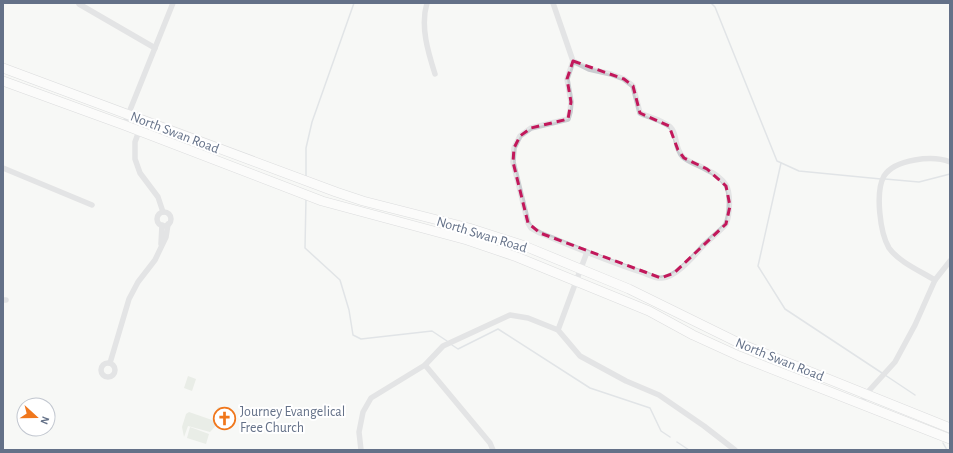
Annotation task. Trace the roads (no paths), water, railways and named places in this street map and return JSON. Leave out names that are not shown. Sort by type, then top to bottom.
[{"type":"main road","name":"North Swan Road","points":[[3,68],[336,192],[364,201],[496,236],[629,288],[742,344],[950,428]]},
{"type":"main road","name":"North Swan Road","points":[[3,82],[124,125],[322,201],[467,240],[517,257],[649,311],[693,335],[739,356],[950,439]]},
{"type":"street","points":[[124,125],[173,3]]},
{"type":"street","points":[[427,3],[424,11],[425,36],[435,74]]},
{"type":"street","points":[[553,3],[573,61],[567,79],[571,102],[570,112],[568,119],[531,128],[520,136],[514,148],[513,162],[528,223],[531,228],[540,233],[627,268],[661,278],[674,273],[688,263],[707,241],[726,224],[730,206],[726,186],[707,169],[684,158],[678,150],[673,130],[664,122],[657,121],[640,113],[633,86],[624,79],[611,74],[589,69],[573,61]]},
{"type":"street","points":[[79,4],[155,48]]},
{"type":"street","points":[[110,363],[129,299],[138,282],[155,260],[161,248],[165,225],[170,221],[170,216],[163,212],[158,197],[140,173],[135,159],[135,142],[143,120]]},
{"type":"street","points":[[935,280],[901,260],[890,249],[883,236],[880,195],[884,177],[889,171],[900,164],[923,159],[943,159],[950,162]]},
{"type":"street","points":[[3,168],[92,205]]},
{"type":"street","points":[[163,212],[159,214],[157,218],[159,223],[165,225]]},
{"type":"street","points":[[558,330],[587,252]]},
{"type":"street","points":[[862,404],[866,394],[895,362],[914,328],[935,280],[950,261]]},
{"type":"street","points":[[361,450],[359,432],[364,412],[371,398],[425,365],[446,345],[510,315],[528,318],[558,330],[580,356],[622,379],[659,395],[704,426],[735,450]]},
{"type":"street","points":[[425,365],[490,443],[493,450]]},
{"type":"waterway","points":[[306,177],[306,148],[312,122],[354,3]]},
{"type":"waterway","points":[[711,3],[715,7],[777,161],[799,171],[881,179]]},
{"type":"waterway","points":[[781,163],[758,266],[785,309],[882,373]]},
{"type":"waterway","points":[[885,179],[919,182],[950,174]]},
{"type":"waterway","points":[[306,198],[305,248],[340,280],[349,310],[353,335],[361,339],[432,331],[447,341]]},
{"type":"waterway","points":[[452,345],[458,349],[498,329],[590,388],[650,408],[661,431],[670,437]]},
{"type":"waterway","points":[[885,375],[915,395]]},
{"type":"waterway","points":[[677,442],[689,450]]},
{"type":"waterway","points":[[943,443],[947,450]]},
{"type":"place","name":"Journey Evangelical Free Church","points":[[224,419]]}]
